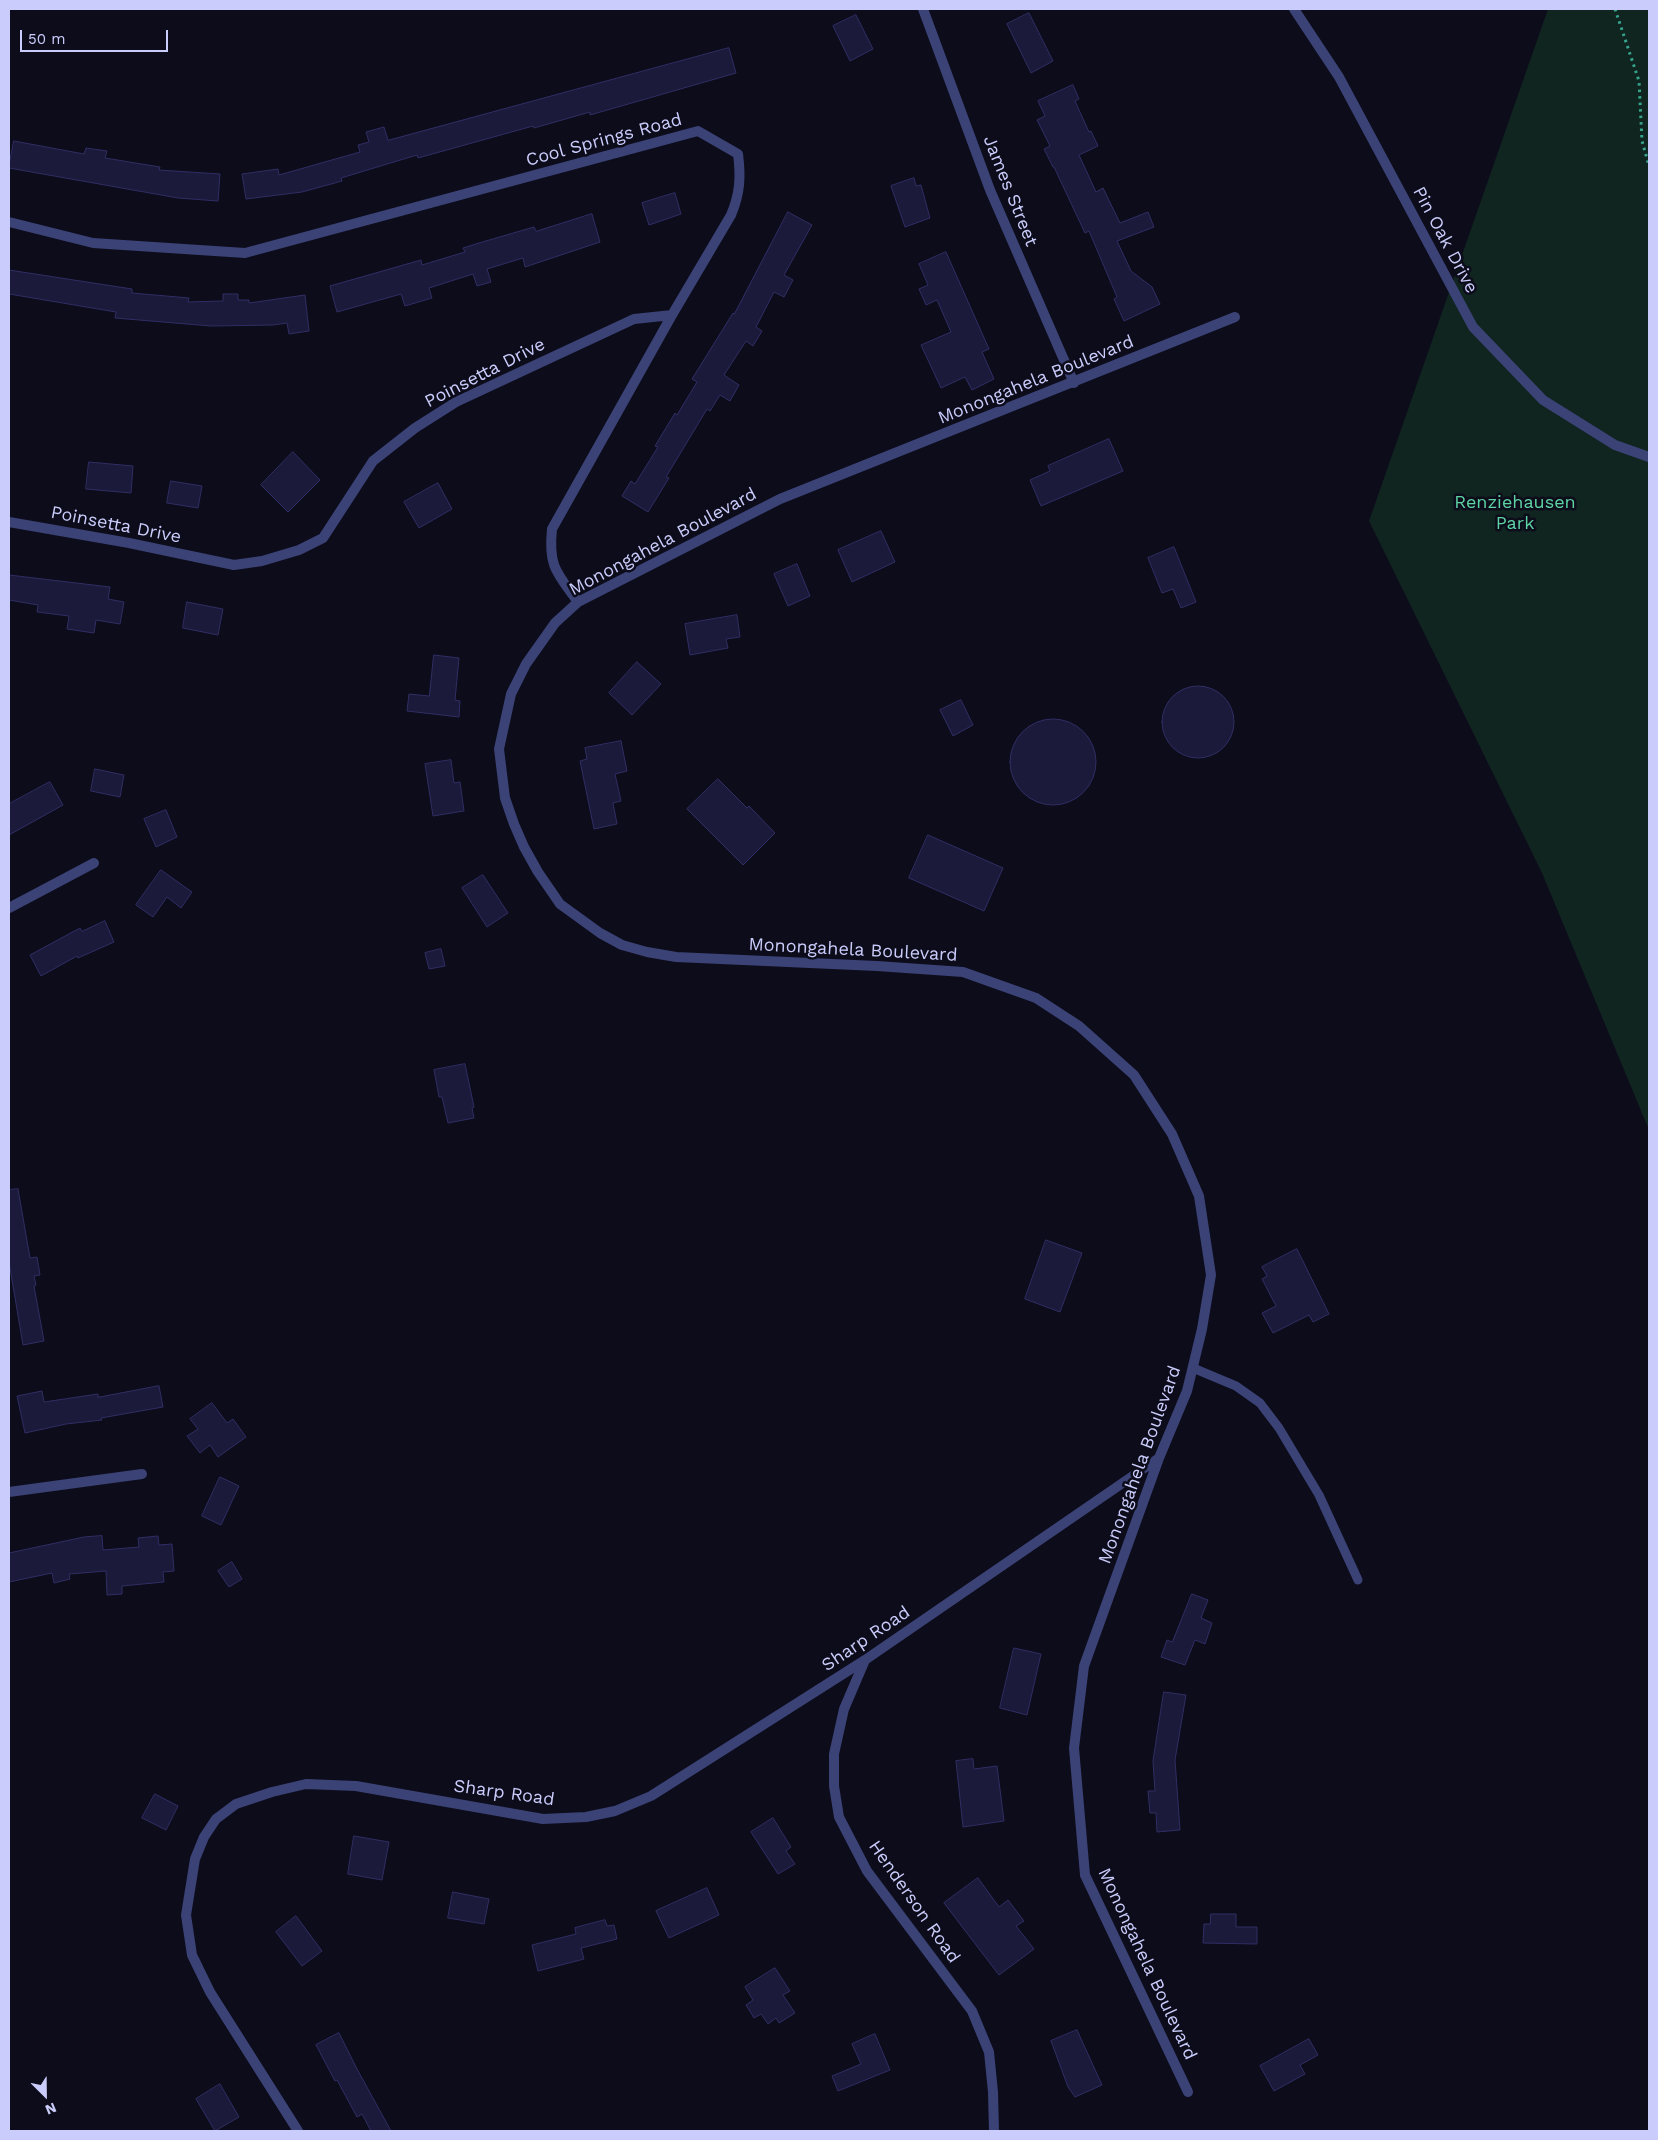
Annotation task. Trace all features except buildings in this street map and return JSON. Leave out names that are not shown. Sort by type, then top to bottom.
[{"type":"street","name":"James Street","points":[[923,9],[990,190],[1074,383]]},
{"type":"street","name":"Pin Oak Drive","points":[[1294,9],[1340,77],[1473,327],[1543,400],[1615,445],[1649,456]]},
{"type":"street","name":"Cool Springs Road","points":[[9,222],[93,244],[245,253],[698,132],[738,154],[741,175],[738,198],[731,215],[672,315],[552,529],[550,549],[555,570],[578,602]]},
{"type":"street","name":"Poinsetta Drive","points":[[9,522],[130,543],[234,565],[262,561],[299,550],[324,538],[373,461],[415,428],[456,402],[634,319],[672,315]]},
{"type":"street","name":"Monongahela Boulevard","points":[[1188,2092],[1085,1875],[1074,1748],[1084,1666],[1159,1458],[1188,1391],[1202,1329],[1211,1275],[1199,1196],[1172,1134],[1134,1075],[1079,1026],[1036,998],[963,972],[877,966],[676,957],[622,945],[600,933],[560,904],[538,872],[524,847],[505,798],[499,749],[511,694],[526,664],[555,623],[578,602],[780,499],[1235,317]]},
{"type":"street","points":[[9,908],[94,863]]},
{"type":"street","name":"Sharp Road","points":[[298,2131],[210,1992],[192,1955],[186,1915],[195,1859],[204,1837],[216,1820],[236,1804],[272,1792],[306,1784],[356,1786],[543,1818],[586,1817],[616,1811],[651,1796],[865,1660],[1159,1458]]},
{"type":"street","points":[[9,1492],[142,1474]]},
{"type":"street","name":"Henderson Road","points":[[865,1660],[844,1709],[834,1754],[834,1786],[839,1817],[867,1871],[972,2011],[989,2052],[994,2131]]},
{"type":"lane","points":[[1193,1368],[1236,1386],[1260,1403],[1283,1435],[1314,1487],[1358,1580]]},
{"type":"path","points":[[1615,9],[1639,81],[1642,141],[1649,166]]},
{"type":"green space","name":"Renziehausen Park","points":[[1548,9],[1649,9],[1649,1130],[1542,873],[1369,521]]}]
